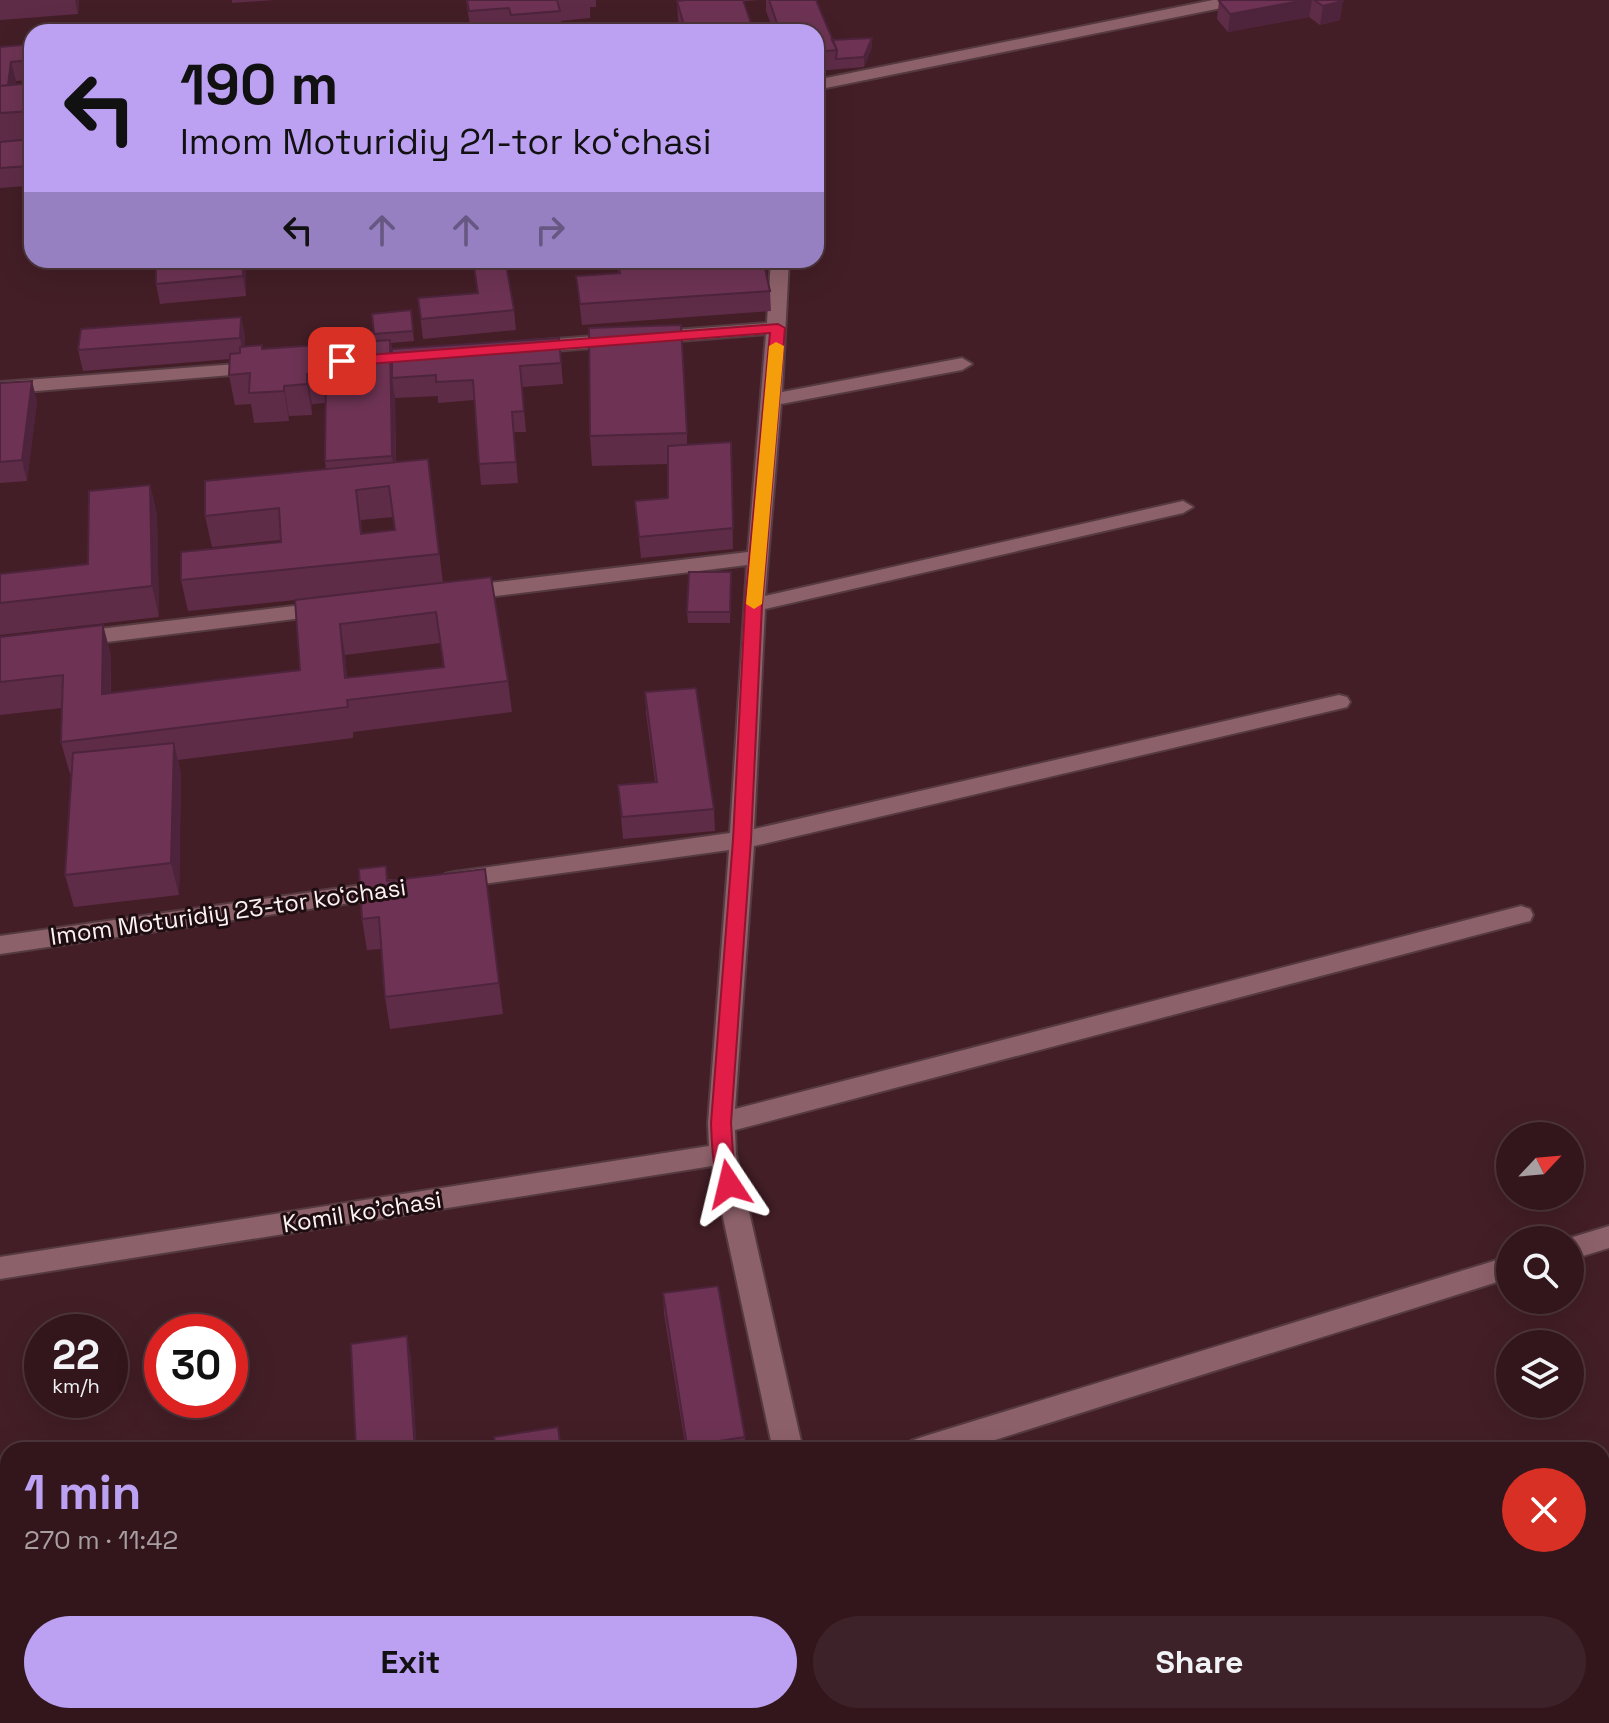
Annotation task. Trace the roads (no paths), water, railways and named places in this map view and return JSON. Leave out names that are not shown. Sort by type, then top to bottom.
[{"type":"street","points":[[824,83],[1236,0]]},
{"type":"street","points":[[780,268],[778,328],[757,557],[742,840],[721,1123],[723,1154],[786,1442]]},
{"type":"street","points":[[508,349],[778,328]]},
{"type":"street","points":[[772,400],[962,364]]},
{"type":"street","points":[[0,388],[286,366]]},
{"type":"street","points":[[754,605],[1183,507]]},
{"type":"street","points":[[442,595],[757,557]]},
{"type":"street","points":[[47,642],[347,606]]},
{"type":"street","name":"Imom Moturidiy 23-tor koʻchasi","points":[[0,945],[742,840],[1339,702]]},
{"type":"street","points":[[721,1123],[1521,915]]},
{"type":"street","name":"Komil ko'chasi","points":[[0,1268],[723,1154]]},
{"type":"street","points":[[1584,1245],[1609,1237]]},
{"type":"street","points":[[948,1442],[1496,1271]]}]
